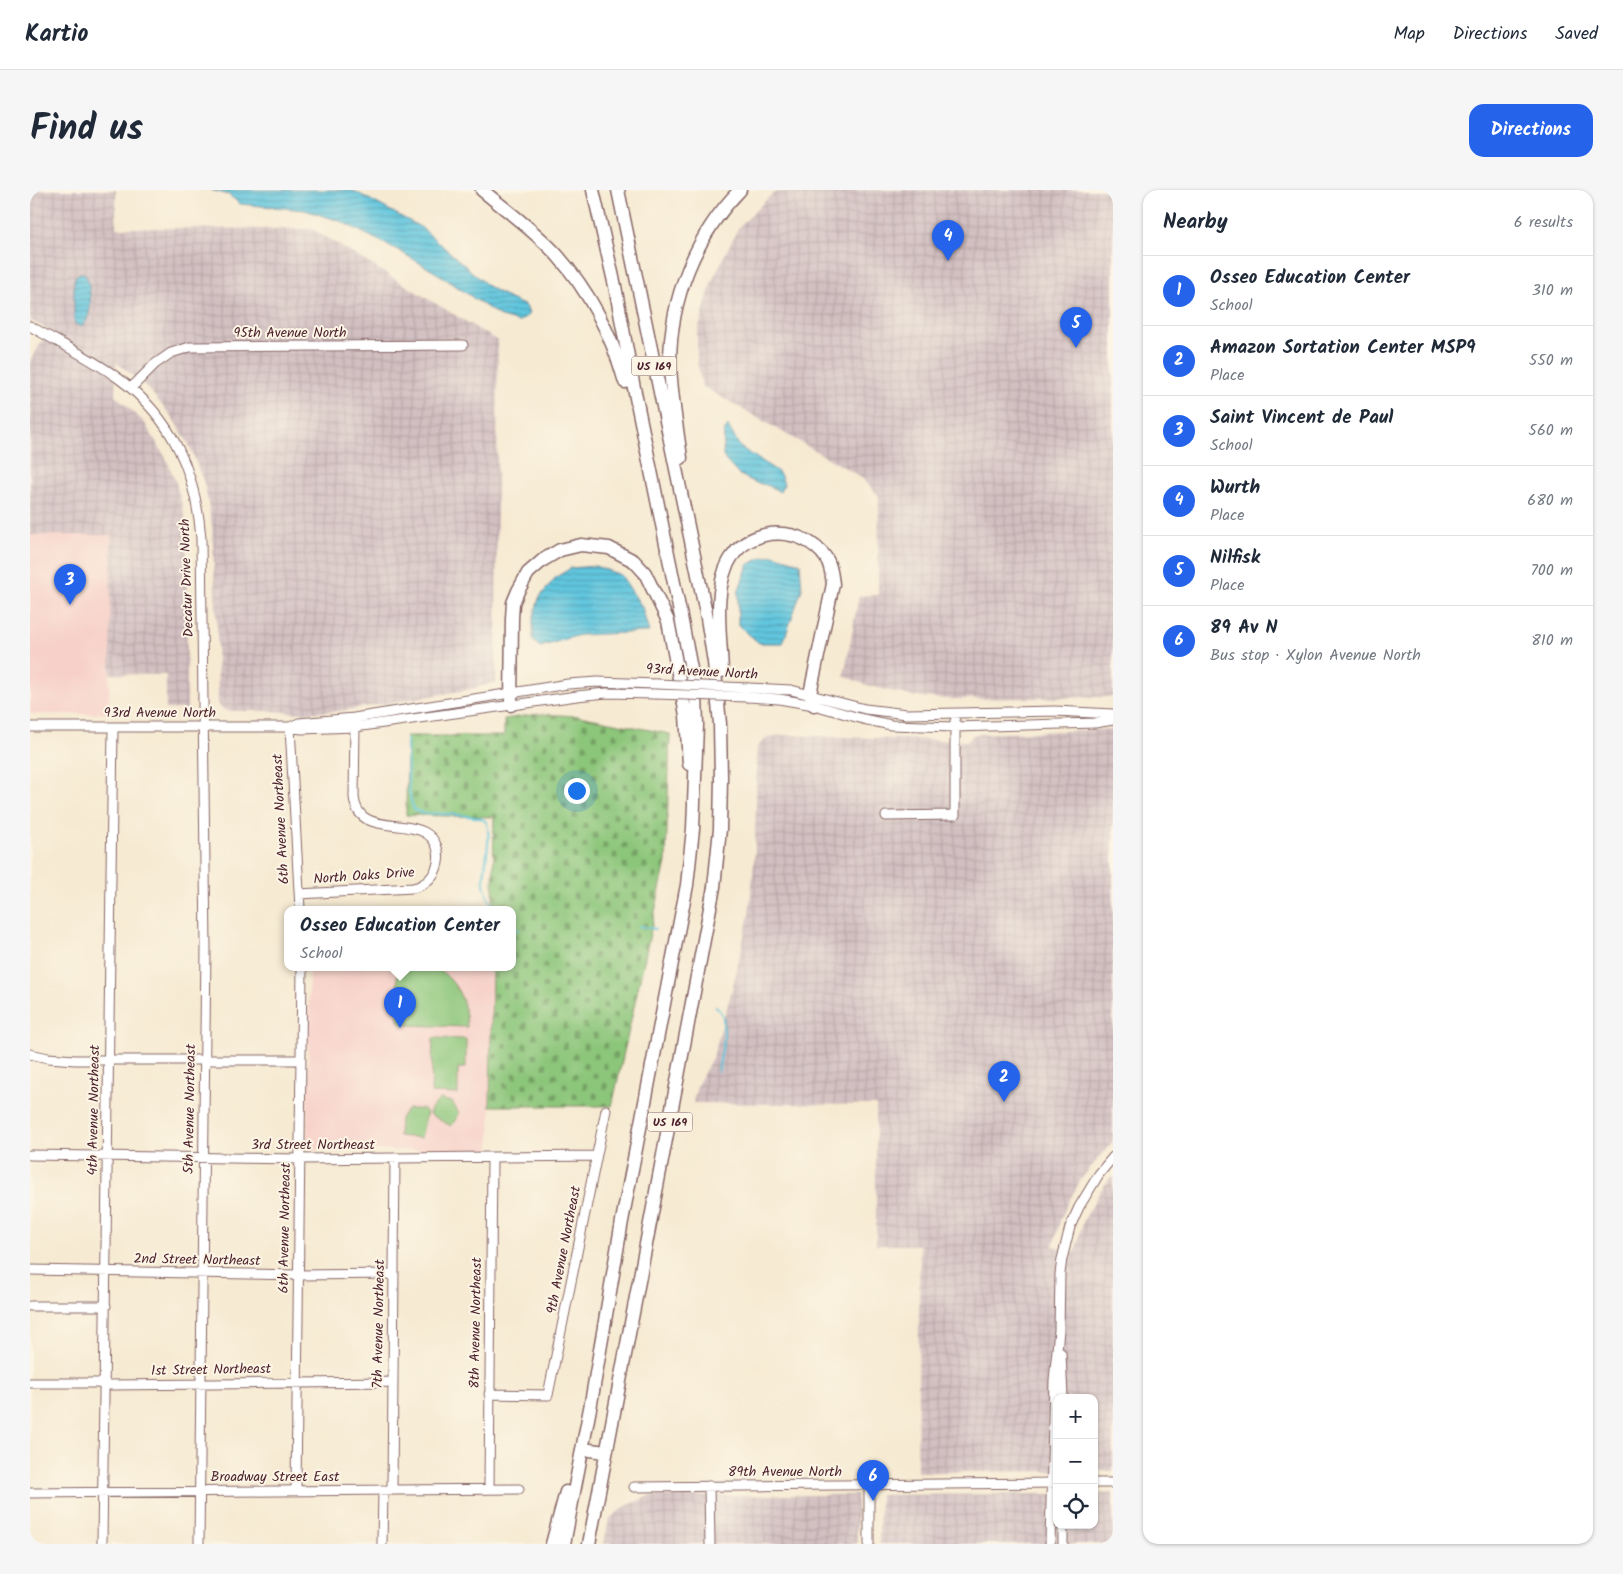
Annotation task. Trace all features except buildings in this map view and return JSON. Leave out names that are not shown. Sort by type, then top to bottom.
[{"type":"highway","points":[[482,190],[547,245],[568,269],[588,298],[609,338],[623,372],[656,499]]},
{"type":"highway","name":"US 169","points":[[564,1544],[591,1403],[610,1286],[687,885],[693,829],[697,725],[696,695],[632,383],[615,286],[593,190]]},
{"type":"highway","name":"US 169","points":[[589,1544],[714,887],[720,819],[721,778],[720,724],[714,662],[707,618],[618,190]]},
{"type":"highway","points":[[691,542],[672,395],[671,345],[677,306],[687,273],[704,235],[740,190]]},
{"type":"highway","points":[[724,208],[750,190]]},
{"type":"highway","points":[[720,724],[723,684],[720,593],[722,577],[730,558],[740,546],[752,538],[768,534],[785,534],[799,537],[805,539],[827,559],[833,584],[812,699]]},
{"type":"highway","points":[[511,699],[513,603],[528,573],[543,560],[560,550],[581,545],[609,548],[634,561],[646,573],[668,621],[686,715],[693,829]]},
{"type":"highway","points":[[552,1544],[591,1403]]},
{"type":"highway","points":[[582,1449],[606,1452]]},
{"type":"street","name":"Decatur Drive North","points":[[30,326],[102,367],[130,388],[150,407],[177,446],[188,470],[199,513],[201,538],[204,726]]},
{"type":"street","name":"95th Avenue North","points":[[130,388],[154,364],[171,353],[190,347],[463,345]]},
{"type":"street","name":"93rd Avenue North","points":[[30,728],[204,726],[290,727],[302,730],[355,728],[511,699],[578,684],[748,693],[783,690],[863,719],[891,725],[955,727],[1095,723],[1113,720]]},
{"type":"street","name":"93rd Avenue North","points":[[290,727],[299,723],[511,699],[656,689]]},
{"type":"street","name":"93rd Avenue North","points":[[812,699],[907,714],[1054,711],[1113,714]]},
{"type":"street","points":[[886,816],[955,815],[955,714]]},
{"type":"street","name":"5th Avenue Northeast","points":[[199,1544],[206,939],[204,726]]},
{"type":"street","name":"6th Avenue Northeast","points":[[290,727],[300,906]]},
{"type":"street","name":"4th Avenue Northeast","points":[[102,1544],[113,728]]},
{"type":"street","name":"North Oaks Drive","points":[[299,894],[413,888],[427,883],[436,871],[438,864],[437,849],[429,836],[417,830],[377,824],[358,811],[354,797],[355,728]]},
{"type":"street","name":"6th Avenue Northeast","points":[[296,1490],[302,971]]},
{"type":"street","points":[[30,1054],[63,1060],[301,1060]]},
{"type":"street","name":"9th Avenue Northeast","points":[[489,1394],[548,1395],[606,1110]]},
{"type":"street","name":"3rd Street Northeast","points":[[30,1155],[300,1159],[596,1156]]},
{"type":"street","points":[[1054,1439],[1054,1380],[1059,1330],[1062,1259],[1070,1227],[1088,1190],[1113,1157]]},
{"type":"street","name":"7th Avenue Northeast","points":[[382,1544],[387,1490],[392,1382],[395,1158]]},
{"type":"street","name":"8th Avenue Northeast","points":[[489,1489],[492,1158]]},
{"type":"street","name":"2nd Street Northeast","points":[[30,1270],[202,1274],[394,1274]]},
{"type":"street","points":[[30,1306],[106,1306]]},
{"type":"street","points":[[1059,1330],[1064,1394]]},
{"type":"street","name":"1st Street Northeast","points":[[30,1383],[392,1382]]},
{"type":"street","name":"89th Avenue North","points":[[634,1488],[1053,1483]]},
{"type":"street","points":[[1098,1483],[1113,1483]]},
{"type":"street","points":[[1050,1544],[1054,1484]]},
{"type":"street","points":[[869,1544],[870,1485]]},
{"type":"street","points":[[709,1486],[710,1544]]},
{"type":"street","name":"Broadway Street East","points":[[30,1492],[519,1488]]},
{"type":"street","points":[[1063,1529],[1063,1544]]},
{"type":"shaded area","points":[[30,190],[116,190],[116,228],[312,229],[498,341],[496,682],[472,689],[340,711],[299,713],[231,711],[220,707],[218,704],[217,627],[212,526],[205,486],[189,444],[172,417],[146,386],[116,362],[115,395],[144,422],[167,460],[177,486],[185,517],[187,558],[187,709],[166,709],[166,675],[110,674],[111,535],[30,535],[30,361],[49,330],[30,320]]},
{"type":"shaded area","points":[[782,190],[1113,190],[1113,697],[952,699],[915,697],[867,685],[844,676],[859,596],[878,595],[879,496],[861,477],[702,386],[697,361],[697,334],[712,281],[738,228],[772,194]]},
{"type":"shaded area","points":[[30,535],[112,535],[109,714],[30,714]]},
{"type":"shaded area","points":[[1113,729],[1113,1141],[1082,1178],[1070,1199],[1061,1218],[1053,1246],[1075,1253],[1083,1222],[1101,1190],[1113,1174],[1113,1471],[1098,1471],[1098,1394],[1053,1394],[1053,1471],[917,1472],[920,1245],[876,1245],[876,1105],[693,1103],[697,1086],[714,1054],[734,982],[749,915],[755,852],[757,748],[768,738],[780,735],[968,741],[973,735]]},
{"type":"shaded area","points":[[309,971],[492,971],[490,1150],[307,1150]]},
{"type":"shaded area","points":[[1113,1493],[1113,1544],[879,1544],[880,1495],[1053,1494],[1053,1529],[1098,1529],[1098,1494]]},
{"type":"shaded area","points":[[857,1495],[857,1544],[604,1544],[609,1519],[624,1507],[649,1496]]},
{"type":"green space","points":[[538,714],[579,716],[670,734],[666,862],[612,1106],[490,1106],[492,971],[516,971],[516,906],[493,906],[494,817],[406,815],[407,736],[504,736],[504,719]]},
{"type":"green space","points":[[397,971],[442,971],[461,996],[467,1027],[402,1025],[398,1021]]},
{"type":"green space","points":[[433,1038],[466,1039],[466,1068],[458,1068],[458,1094],[431,1093]]},
{"type":"green space","points":[[440,1099],[452,1102],[459,1113],[456,1121],[451,1126],[429,1114],[432,1107]]},
{"type":"green space","points":[[408,1109],[424,1109],[427,1112],[421,1138],[399,1136],[400,1118]]},
{"type":"water","points":[[211,190],[351,190],[422,228],[488,286],[526,306],[529,314],[519,322],[501,317],[440,275],[396,249],[340,221],[305,210],[240,204],[229,195]]},
{"type":"water","points":[[79,273],[84,273],[90,294],[89,313],[87,320],[81,327],[75,324],[74,319],[74,280]]},
{"type":"water","points":[[728,426],[740,447],[778,472],[784,484],[780,492],[738,474],[726,461],[723,456],[724,432]]},
{"type":"water","points":[[773,555],[800,563],[802,589],[783,643],[759,643],[738,625],[738,592],[748,565],[760,558]]},
{"type":"water","points":[[595,566],[621,575],[642,607],[649,632],[579,635],[540,647],[533,641],[533,620],[539,598],[556,577],[571,568]]},
{"type":"waterway","points":[[407,739],[409,784],[414,810],[422,813],[479,818],[487,824],[488,840],[484,884],[493,906]]},
{"type":"waterway","points":[[639,926],[655,929]]},
{"type":"waterway","points":[[716,1006],[723,1016],[724,1038],[718,1072]]},
{"type":"place","name":"Wurth","points":[[948,261]]},
{"type":"place","name":"Nilfisk","points":[[1076,348]]},
{"type":"place","name":"Saint Vincent de Paul","points":[[70,605]]},
{"type":"place","name":"Osseo Education Center","points":[[400,1028]]},
{"type":"place","name":"Amazon Sortation Center MSP9","points":[[1004,1102]]},
{"type":"place","name":"89 Av N","points":[[873,1501]]}]
